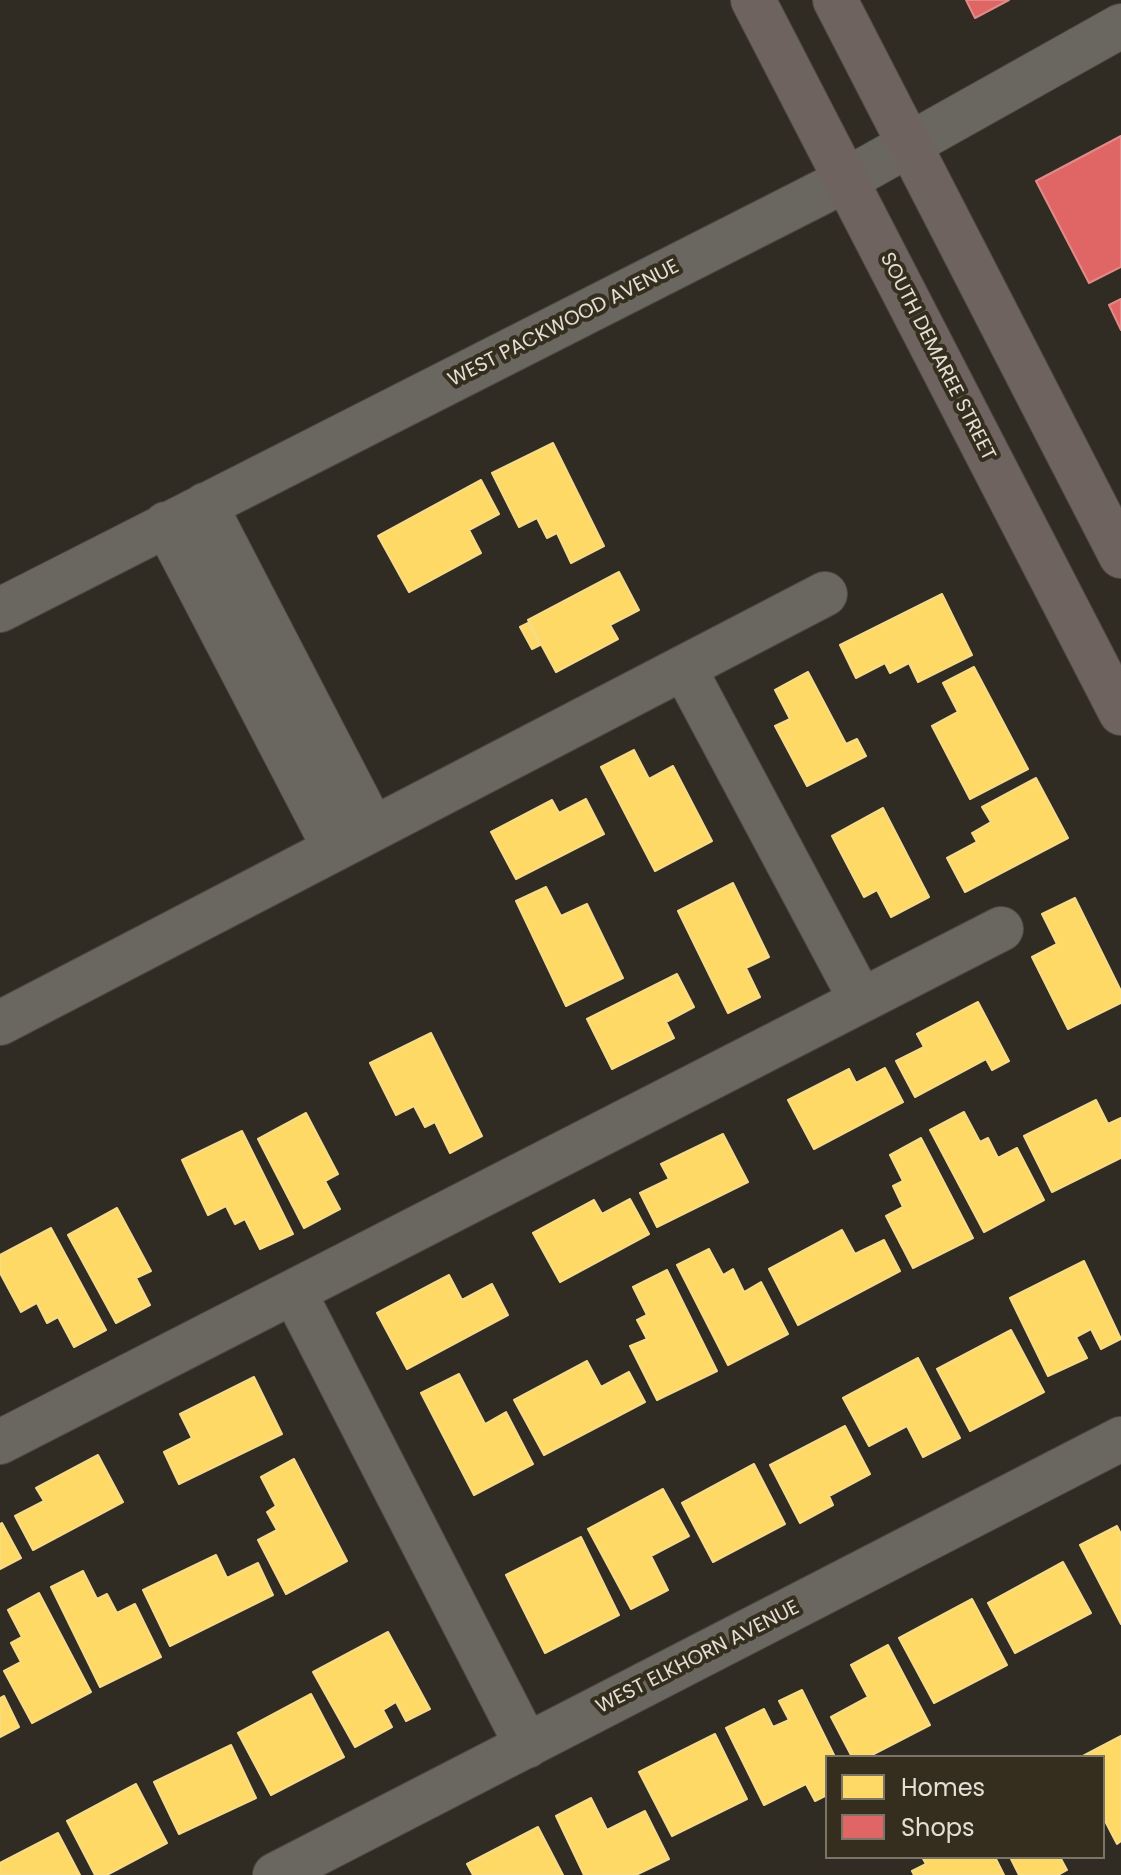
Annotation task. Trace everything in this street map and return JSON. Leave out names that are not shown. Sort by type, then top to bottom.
[{"type":"main road","name":"SOUTH DEMAREE STREET","points":[[753,0],[1121,713]]},
{"type":"main road","points":[[835,0],[1121,556]]},
{"type":"street","name":"WEST PACKWOOD AVENUE","points":[[0,610],[846,180],[1121,26]]},
{"type":"street","points":[[205,505],[354,839]]},
{"type":"street","points":[[166,524],[354,839]]},
{"type":"street","points":[[0,1023],[825,594]]},
{"type":"street","points":[[684,668],[861,1000]]},
{"type":"street","points":[[0,1442],[1001,929]]},
{"type":"street","points":[[294,1292],[527,1746]]},
{"type":"street","name":"WEST ELKHORN AVENUE","points":[[275,1875],[1121,1439]]},
{"type":"building: Homes","points":[[553,443],[604,546],[571,563],[557,533],[547,538],[537,518],[519,527],[492,473]]},
{"type":"building: Homes","points":[[481,480],[499,514],[469,530],[481,553],[409,592],[378,536]]},
{"type":"building: Homes","points":[[619,572],[639,610],[610,625],[618,639],[556,672],[528,620]]},
{"type":"building: Homes","points":[[942,594],[972,655],[918,682],[909,663],[890,673],[885,663],[856,678],[840,645]]},
{"type":"building: Homes","points":[[528,623],[540,645],[532,649],[520,627]]},
{"type":"building: Homes","points":[[974,667],[1028,769],[970,799],[932,726],[958,712],[943,683]]},
{"type":"building: Homes","points":[[808,672],[846,744],[857,739],[866,756],[807,786],[775,726],[790,719],[775,690]]},
{"type":"building: Homes","points":[[634,750],[649,779],[673,766],[712,841],[655,871],[601,767]]},
{"type":"building: Homes","points":[[1036,778],[1068,838],[965,892],[947,858],[977,842],[972,833],[991,822],[982,807]]},
{"type":"building: Homes","points":[[586,799],[604,834],[516,879],[491,832],[552,800],[559,813]]},
{"type":"building: Homes","points":[[883,808],[929,897],[891,917],[877,890],[864,897],[832,836]]},
{"type":"building: Homes","points":[[733,883],[769,957],[746,968],[760,997],[728,1013],[678,911]]},
{"type":"building: Homes","points":[[546,887],[561,916],[587,904],[623,978],[566,1006],[516,901]]},
{"type":"building: Homes","points":[[1075,898],[1121,991],[1121,1003],[1068,1029],[1032,957],[1057,944],[1042,914]]},
{"type":"building: Homes","points":[[677,974],[694,1007],[666,1022],[674,1038],[612,1069],[587,1019]]},
{"type":"building: Homes","points":[[978,1002],[1009,1061],[992,1070],[986,1059],[915,1097],[896,1061],[924,1047],[917,1034]]},
{"type":"building: Homes","points":[[431,1033],[482,1136],[450,1153],[435,1122],[425,1127],[414,1106],[396,1115],[370,1063]]},
{"type":"building: Homes","points":[[885,1068],[903,1102],[814,1149],[788,1100],[849,1069],[856,1083]]},
{"type":"building: Homes","points":[[1096,1100],[1108,1124],[1121,1118],[1121,1158],[1052,1192],[1024,1136]]},
{"type":"building: Homes","points":[[964,1112],[980,1142],[988,1138],[998,1158],[1017,1148],[1044,1200],[984,1232],[930,1130]]},
{"type":"building: Homes","points":[[306,1113],[338,1174],[325,1181],[340,1209],[304,1228],[258,1139]]},
{"type":"building: Homes","points":[[242,1131],[293,1234],[260,1249],[245,1219],[235,1224],[226,1206],[208,1215],[182,1160]]},
{"type":"building: Homes","points":[[723,1134],[748,1182],[657,1227],[640,1193],[669,1179],[661,1164]]},
{"type":"building: Homes","points":[[921,1138],[973,1238],[913,1268],[886,1216],[903,1207],[893,1186],[903,1181],[890,1155]]},
{"type":"building: Homes","points":[[630,1199],[649,1234],[560,1282],[533,1233],[594,1200],[602,1214]]},
{"type":"building: Homes","points":[[117,1208],[151,1271],[136,1278],[150,1305],[116,1323],[68,1235]]},
{"type":"building: Homes","points":[[51,1228],[106,1330],[74,1347],[58,1317],[47,1323],[37,1303],[21,1312],[0,1273],[0,1255]]},
{"type":"building: Homes","points":[[842,1230],[855,1254],[884,1240],[900,1271],[798,1325],[769,1269]]},
{"type":"building: Homes","points":[[709,1249],[723,1275],[733,1269],[744,1292],[761,1282],[788,1334],[728,1365],[677,1265]]},
{"type":"building: Homes","points":[[1084,1261],[1121,1339],[1101,1349],[1091,1329],[1076,1337],[1087,1358],[1048,1376],[1010,1298]]},
{"type":"building: Homes","points":[[667,1270],[717,1371],[657,1400],[630,1346],[647,1339],[637,1320],[647,1315],[633,1287]]},
{"type":"building: Homes","points":[[449,1275],[462,1300],[492,1284],[508,1315],[407,1369],[377,1313]]},
{"type":"building: Homes","points":[[1011,1330],[1044,1392],[970,1431],[937,1369]]},
{"type":"building: Homes","points":[[918,1358],[960,1438],[923,1457],[907,1426],[869,1446],[843,1398]]},
{"type":"building: Homes","points":[[587,1361],[601,1387],[629,1372],[645,1402],[544,1455],[514,1400]]},
{"type":"building: Homes","points":[[459,1374],[485,1424],[506,1412],[533,1464],[474,1495],[421,1393]]},
{"type":"building: Homes","points":[[254,1377],[282,1434],[179,1484],[164,1452],[192,1438],[180,1414]]},
{"type":"building: Homes","points":[[845,1426],[870,1474],[829,1496],[833,1505],[800,1523],[770,1465]]},
{"type":"building: Homes","points":[[98,1455],[123,1502],[33,1550],[15,1516],[44,1501],[36,1488]]},
{"type":"building: Homes","points":[[294,1459],[347,1561],[286,1594],[258,1540],[277,1530],[267,1512],[276,1506],[261,1477]]},
{"type":"building: Homes","points":[[754,1464],[785,1524],[713,1562],[682,1503]]},
{"type":"building: Homes","points":[[663,1489],[689,1536],[651,1556],[668,1590],[631,1609],[588,1529]]},
{"type":"building: Homes","points":[[0,1524],[21,1558],[0,1569]]},
{"type":"building: Homes","points":[[1117,1526],[1121,1534],[1121,1624],[1080,1545]]},
{"type":"building: Homes","points":[[581,1537],[619,1615],[545,1653],[506,1575]]},
{"type":"building: Homes","points":[[216,1555],[227,1578],[258,1563],[273,1595],[170,1646],[143,1590]]},
{"type":"building: Homes","points":[[1063,1562],[1091,1613],[1015,1653],[988,1603]]},
{"type":"building: Homes","points":[[83,1571],[97,1599],[107,1594],[117,1613],[135,1604],[161,1657],[100,1687],[51,1587]]},
{"type":"building: Homes","points":[[39,1593],[91,1692],[32,1723],[4,1671],[21,1662],[11,1643],[22,1637],[8,1610]]},
{"type":"building: Homes","points":[[972,1599],[1007,1665],[934,1703],[899,1638]]},
{"type":"building: Homes","points":[[388,1632],[430,1709],[406,1721],[396,1702],[383,1710],[392,1727],[355,1747],[313,1672]]},
{"type":"building: Homes","points":[[888,1645],[930,1725],[872,1755],[851,1755],[831,1717],[868,1697],[851,1665]]},
{"type":"building: Homes","points":[[802,1690],[834,1755],[825,1755],[825,1796],[815,1801],[806,1784],[764,1805],[726,1728],[764,1709],[773,1727],[789,1720],[779,1701]]},
{"type":"building: Homes","points":[[311,1694],[344,1757],[271,1795],[238,1733]]},
{"type":"building: Homes","points":[[4,1696],[19,1727],[0,1737],[0,1698]]},
{"type":"building: Homes","points":[[715,1734],[747,1799],[672,1836],[639,1772]]},
{"type":"building: Homes","points":[[1121,1736],[1121,1841],[1117,1844],[1105,1821],[1105,1755],[1085,1755]]},
{"type":"building: Homes","points":[[231,1745],[256,1798],[179,1834],[154,1782]]},
{"type":"building: Homes","points":[[136,1784],[167,1843],[107,1875],[95,1875],[67,1821]]},
{"type":"building: Homes","points":[[591,1798],[607,1830],[645,1811],[669,1859],[636,1875],[584,1875],[556,1816]]},
{"type":"building: Homes","points":[[538,1827],[563,1875],[473,1875],[467,1864]]},
{"type":"building: Homes","points":[[58,1833],[80,1875],[0,1875],[0,1863]]},
{"type":"building: Homes","points":[[923,1859],[996,1859],[1004,1875],[914,1875],[912,1871],[926,1864]]},
{"type":"building: Homes","points":[[1011,1859],[1061,1859],[1067,1870],[1058,1875],[1019,1875]]},
{"type":"building: Shops","points":[[966,0],[1009,0],[975,18]]},
{"type":"building: Shops","points":[[1121,136],[1121,267],[1089,283],[1036,181]]},
{"type":"building: Shops","points":[[1121,299],[1121,330],[1109,305]]}]
